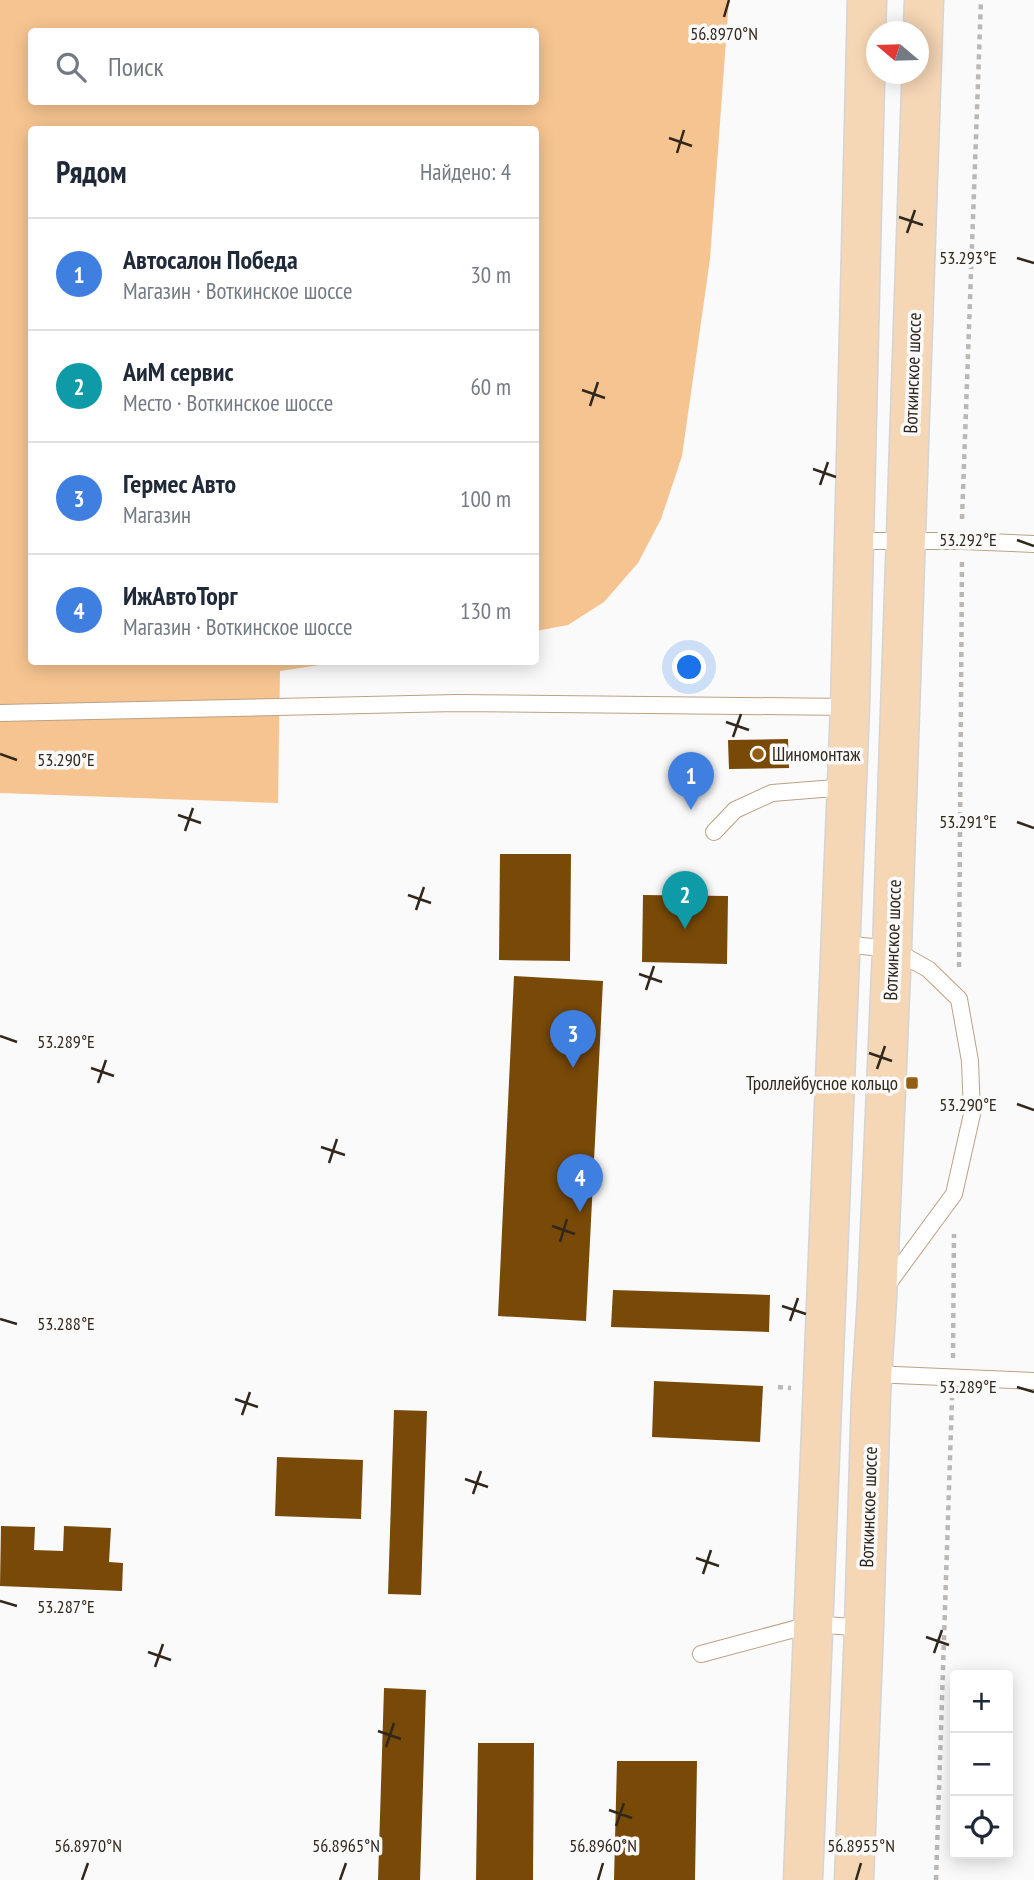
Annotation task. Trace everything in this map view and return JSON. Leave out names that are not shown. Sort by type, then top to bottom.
[{"type":"main road","points":[[803,1880],[842,944],[867,0]]},
{"type":"main road","name":"Воткинское шоссе","points":[[854,1880],[892,949],[924,0]]},
{"type":"lane","points":[[854,541],[1034,544]]},
{"type":"lane","points":[[0,713],[456,703],[850,707]]},
{"type":"lane","points":[[714,832],[735,810],[772,793],[847,787]]},
{"type":"lane","points":[[842,944],[892,949],[928,969],[959,999],[970,1061],[972,1114],[954,1194],[877,1299]]},
{"type":"lane","points":[[873,1374],[1034,1381]]},
{"type":"lane","points":[[701,1654],[813,1624],[864,1628]]},
{"type":"path","points":[[959,999],[962,541],[981,0]]},
{"type":"path","points":[[936,1880],[953,1378],[954,1194]]},
{"type":"shaded area","points":[[0,0],[729,0],[710,259],[682,456],[661,519],[638,563],[604,602],[568,625],[539,630],[539,126],[28,126],[28,665],[320,665],[280,671],[278,803],[0,793]]},
{"type":"building","name":"Шиномонтаж","points":[[788,739],[789,768],[729,769],[728,740]]},
{"type":"building","points":[[500,854],[571,854],[570,961],[499,960]]},
{"type":"building","points":[[643,895],[728,896],[727,964],[642,962]]},
{"type":"building","points":[[514,976],[603,981],[586,1321],[498,1316]]},
{"type":"building","points":[[613,1290],[770,1295],[769,1332],[611,1327]]},
{"type":"building","points":[[654,1381],[763,1386],[760,1442],[652,1437]]},
{"type":"building","points":[[394,1410],[427,1411],[421,1595],[388,1594]]},
{"type":"building","points":[[277,1457],[363,1460],[361,1519],[275,1516]]},
{"type":"building","points":[[1,1526],[35,1527],[34,1550],[63,1551],[64,1526],[111,1528],[109,1562],[123,1563],[122,1591],[0,1586]]},
{"type":"building","points":[[384,1688],[426,1690],[420,1880],[378,1880]]},
{"type":"building","points":[[478,1743],[534,1743],[533,1880],[476,1880]]},
{"type":"building","points":[[617,1761],[697,1761],[695,1880],[614,1880]]},
{"type":"place","name":"Шиномонтаж","points":[[758,754]]},
{"type":"place","name":"Автосалон Победа","points":[[691,810]]},
{"type":"place","name":"АиМ сервис","points":[[685,929]]},
{"type":"place","name":"Гермес Авто","points":[[573,1068]]},
{"type":"place","name":"Троллейбусное кольцо","points":[[912,1083]]},
{"type":"place","name":"ИжАвтоТорг","points":[[580,1212]]}]
